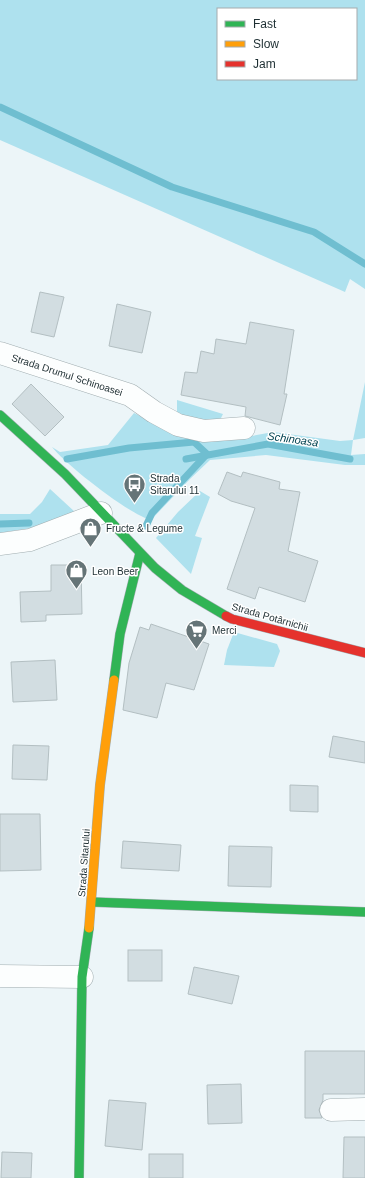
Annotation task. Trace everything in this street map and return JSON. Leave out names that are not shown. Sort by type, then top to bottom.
[{"type":"street","name":"Strada Drumul Schinoasei","points":[[0,353],[130,395],[154,412],[178,425],[204,431],[244,428]]},
{"type":"street","points":[[0,415],[65,474],[140,552]]},
{"type":"street","points":[[0,544],[30,540],[101,513]]},
{"type":"street","name":"Strada Potârnichii","points":[[140,552],[155,568],[182,590],[232,619],[365,653]]},
{"type":"street","name":"Strada Sitarului","points":[[79,1178],[82,977],[92,902],[100,785],[112,684],[120,634],[140,552]]},
{"type":"street","points":[[92,902],[365,912]]},
{"type":"street","points":[[0,976],[82,977]]},
{"type":"street","points":[[331,1110],[365,1109]]},
{"type":"shaded area","points":[[0,0],[365,0],[365,289],[350,279],[345,292],[0,140]]},
{"type":"shaded area","points":[[365,382],[365,438],[353,440]]},
{"type":"shaded area","points":[[177,400],[223,414],[219,422],[177,421]]},
{"type":"shaded area","points":[[134,413],[170,431],[206,436],[252,436],[273,432],[340,441],[353,440],[351,455],[365,454],[365,465],[345,465],[266,455],[210,460],[151,520],[129,509],[84,477],[52,447],[60,452],[108,445]]},
{"type":"shaded area","points":[[50,489],[75,512],[31,528],[0,533],[0,514],[30,514],[42,502]]},
{"type":"shaded area","points":[[200,491],[210,497],[195,536],[202,538],[191,574],[156,538],[178,512]]},
{"type":"shaded area","points":[[234,632],[277,644],[280,651],[274,667],[224,665],[227,650]]},
{"type":"building","points":[[40,292],[64,297],[54,337],[31,332]]},
{"type":"building","points":[[117,304],[151,312],[142,353],[109,346]]},
{"type":"building","points":[[250,322],[294,330],[284,394],[287,394],[280,425],[245,416],[246,407],[181,395],[185,372],[197,373],[201,351],[214,354],[216,339],[246,344]]},
{"type":"building","points":[[31,384],[64,417],[45,436],[12,404]]},
{"type":"building","points":[[227,472],[241,477],[243,472],[280,482],[279,489],[300,492],[288,551],[318,561],[305,602],[259,587],[255,599],[227,589],[255,508],[231,501],[218,494]]},
{"type":"building","points":[[51,565],[81,565],[82,614],[46,615],[46,621],[21,622],[20,592],[51,591]]},
{"type":"building","points":[[151,624],[209,644],[194,690],[166,683],[157,718],[123,710],[129,663],[140,627],[149,630]]},
{"type":"building","points":[[55,660],[57,700],[13,702],[11,662]]},
{"type":"building","points":[[333,736],[365,742],[365,763],[329,757]]},
{"type":"building","points":[[13,745],[49,746],[47,780],[12,779]]},
{"type":"building","points":[[290,785],[318,786],[318,812],[290,811]]},
{"type":"building","points":[[0,814],[40,814],[41,870],[0,871]]},
{"type":"building","points":[[123,841],[181,845],[179,871],[121,868]]},
{"type":"building","points":[[229,846],[272,847],[271,887],[228,886]]},
{"type":"building","points":[[128,950],[162,950],[162,981],[128,981]]},
{"type":"building","points":[[194,967],[239,976],[232,1004],[188,994]]},
{"type":"building","points":[[305,1051],[365,1051],[365,1094],[323,1094],[323,1100],[319,1110],[322,1118],[305,1118]]},
{"type":"building","points":[[241,1084],[242,1123],[208,1124],[207,1085]]},
{"type":"building","points":[[109,1100],[146,1103],[142,1150],[105,1146]]},
{"type":"building","points":[[344,1137],[365,1137],[365,1178],[343,1178]]},
{"type":"building","points":[[2,1152],[32,1153],[31,1178],[1,1178]]},
{"type":"building","points":[[149,1154],[183,1154],[183,1178],[149,1178]]},
{"type":"waterway","points":[[0,107],[172,187],[314,232],[365,264]]},
{"type":"waterway","points":[[67,459],[129,448],[194,442],[207,454],[152,513],[146,526]]},
{"type":"waterway","name":"Schinoasa","points":[[186,459],[268,444],[350,459]]},
{"type":"waterway","name":"Schinoasa","points":[[0,524],[29,523]]},
{"type":"traffic: fast","points":[[0,415],[65,474],[155,568],[182,590],[226,616]]},
{"type":"traffic: fast","points":[[114,680],[120,634],[140,553]]},
{"type":"traffic: fast","points":[[92,902],[365,912]]},
{"type":"traffic: fast","points":[[79,1178],[82,977],[89,928]]},
{"type":"traffic: slow","points":[[89,928],[100,785],[114,680]]},
{"type":"traffic: jam","points":[[226,616],[232,619],[365,653]]},
{"type":"place","name":"Strada Sitarului 11","points":[[134,504]]},
{"type":"place","name":"Fructe & Legume","points":[[91,548]]},
{"type":"place","name":"Leon Beer","points":[[76,590]]},
{"type":"place","name":"Merci","points":[[196,650]]}]
